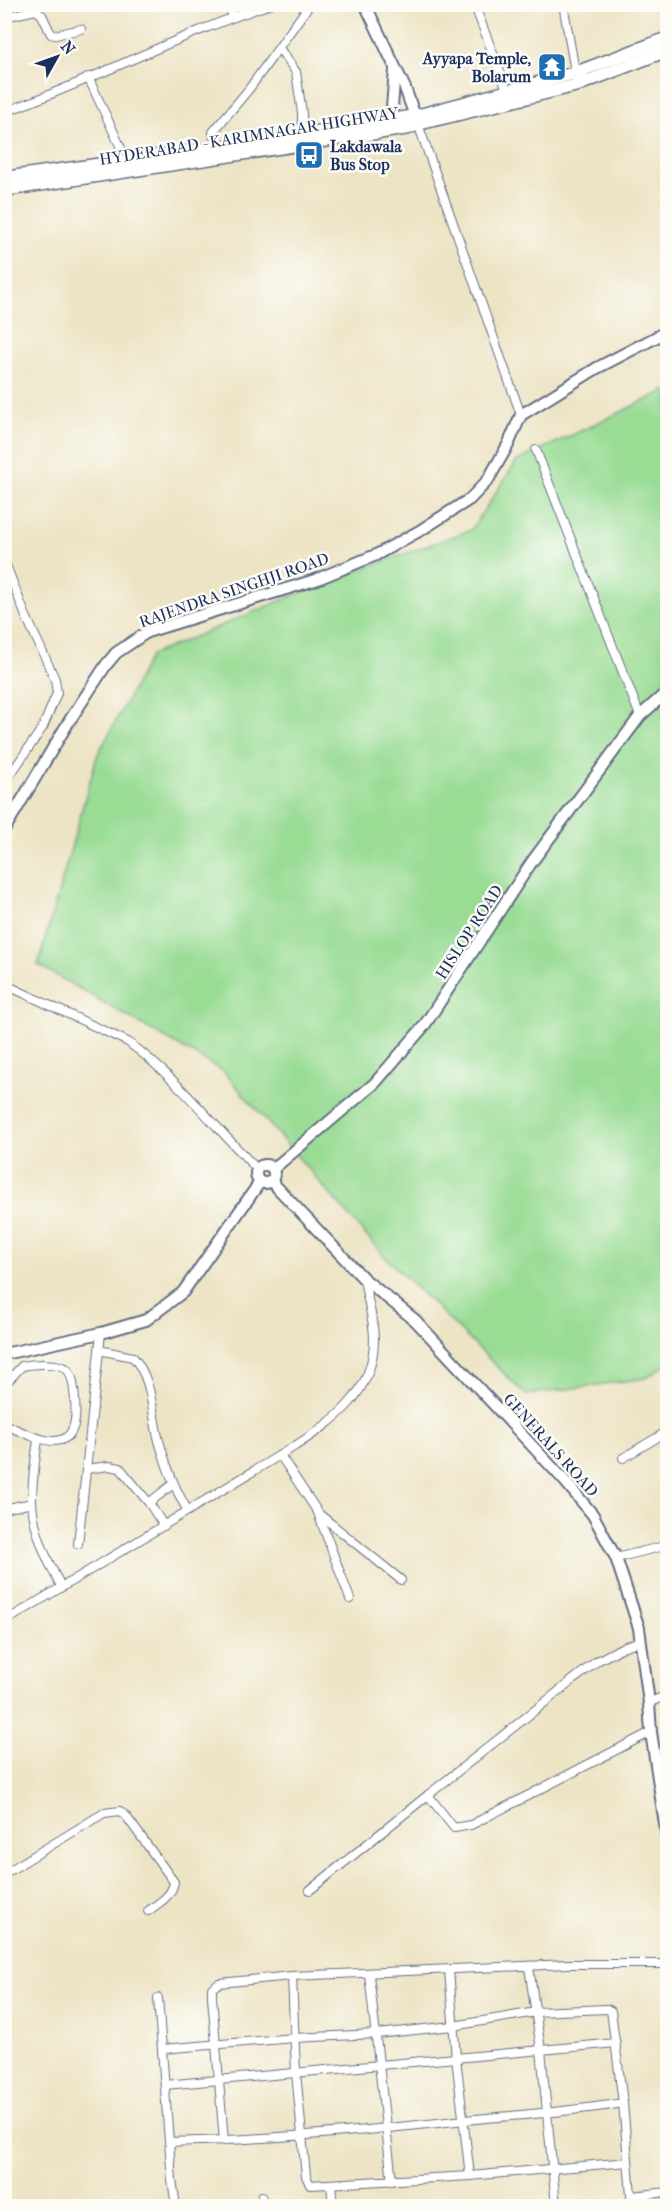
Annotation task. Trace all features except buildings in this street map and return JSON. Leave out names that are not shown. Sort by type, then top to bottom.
[{"type":"main road","points":[[577,79],[668,38]]},
{"type":"main road","points":[[417,120],[577,79],[668,50]]},
{"type":"main road","name":"HYDERABAD - KARIMNAGAR HIGHWAY","points":[[4,178],[391,120],[417,120]]},
{"type":"main road","name":"HYDERABAD - KARIMNAGAR HIGHWAY","points":[[4,190],[359,137],[409,128],[417,120]]},
{"type":"street","points":[[228,4],[233,17]]},
{"type":"street","points":[[4,112],[45,98],[88,77],[233,17],[271,4]]},
{"type":"street","points":[[216,148],[213,132],[249,89],[310,4]]},
{"type":"street","points":[[365,4],[405,88],[521,415],[597,368],[668,332]]},
{"type":"street","points":[[474,4],[509,97]]},
{"type":"street","points":[[563,4],[577,79]]},
{"type":"street","points":[[4,17],[37,7],[51,34],[81,29]]},
{"type":"street","points":[[279,48],[296,72],[302,113],[302,134]]},
{"type":"street","points":[[391,120],[395,70]]},
{"type":"street","points":[[88,77],[121,148]]},
{"type":"street","name":"RAJENDRA SINGHJI ROAD","points":[[4,830],[68,723],[116,653],[147,632],[315,580],[376,555],[421,530],[470,499],[488,480],[508,445],[521,415]]},
{"type":"street","points":[[536,450],[640,716]]},
{"type":"street","points":[[4,560],[25,614],[55,679],[57,693],[43,727],[4,784]]},
{"type":"street","name":"HISLOP ROAD","points":[[273,1169],[375,1083],[424,1026],[531,863],[640,716],[668,691]]},
{"type":"street","points":[[4,984],[108,1032],[141,1052],[167,1074],[257,1168]]},
{"type":"street","points":[[4,1354],[100,1333],[146,1320],[183,1292],[265,1182],[274,1175],[273,1169],[265,1165],[257,1168]]},
{"type":"street","points":[[257,1168],[255,1176],[265,1182]]},
{"type":"street","name":"GENERALS ROAD","points":[[265,1182],[364,1279],[415,1320],[566,1482],[593,1515],[616,1558],[639,1628],[651,1732],[668,1844]]},
{"type":"street","points":[[4,1622],[280,1455],[338,1416],[351,1403],[361,1387],[373,1352],[374,1338],[364,1279]]},
{"type":"street","points":[[78,1544],[100,1333]]},
{"type":"street","points":[[99,1350],[133,1357],[145,1374],[158,1435],[173,1484],[188,1511]]},
{"type":"street","points":[[4,1385],[22,1366],[41,1364],[62,1367],[70,1374],[74,1387],[76,1412],[73,1430],[64,1439],[57,1441],[38,1440],[4,1424]]},
{"type":"street","points":[[623,1458],[668,1431]]},
{"type":"street","points":[[38,1440],[32,1503],[42,1545],[61,1586]]},
{"type":"street","points":[[280,1455],[318,1514],[350,1599]]},
{"type":"street","points":[[86,1469],[109,1466],[120,1468],[150,1503],[164,1526]]},
{"type":"street","points":[[150,1503],[173,1484]]},
{"type":"street","points":[[4,1509],[32,1503]]},
{"type":"street","points":[[318,1514],[401,1580]]},
{"type":"street","points":[[616,1558],[668,1545]]},
{"type":"street","points":[[310,1890],[597,1661],[624,1646],[641,1641]]},
{"type":"street","points":[[649,1702],[668,1694]]},
{"type":"street","points":[[428,1796],[454,1828],[471,1825],[651,1732]]},
{"type":"street","points":[[4,1874],[104,1814],[120,1811],[174,1882],[169,1894],[148,1911]]},
{"type":"street","points":[[225,2141],[215,2044],[212,1997],[214,1985],[231,1981],[292,1976],[449,1971],[568,1964],[668,1964]]},
{"type":"street","points":[[529,1967],[548,2114],[555,2206]]},
{"type":"street","points":[[449,1971],[456,2058],[470,2176]]},
{"type":"street","points":[[369,1974],[392,2181]]},
{"type":"street","points":[[292,1976],[296,2073],[308,2182],[313,2186],[470,2176],[628,2162]]},
{"type":"street","points":[[158,1998],[176,2206]]},
{"type":"street","points":[[162,2049],[377,2034],[453,2026],[536,2012],[608,2009],[612,2018],[623,2103],[633,2206]]},
{"type":"street","points":[[165,2085],[615,2043]]},
{"type":"street","points":[[170,2142],[225,2141],[385,2130],[464,2120],[548,2114],[623,2103]]},
{"type":"street","points":[[331,2185],[333,2206]]},
{"type":"street","points":[[632,2196],[668,2192]]},
{"type":"street","points":[[262,2196],[263,2206]]},
{"type":"green space","points":[[667,390],[667,1364],[646,1378],[526,1395],[383,1255],[223,1071],[38,965],[97,756],[151,655],[318,585],[471,530],[517,461]]},
{"type":"place","name":"Ayyapa Temple, Bolarum","points":[[552,67]]},
{"type":"place","name":"Lakdawala Bus Stop","points":[[309,155]]}]
